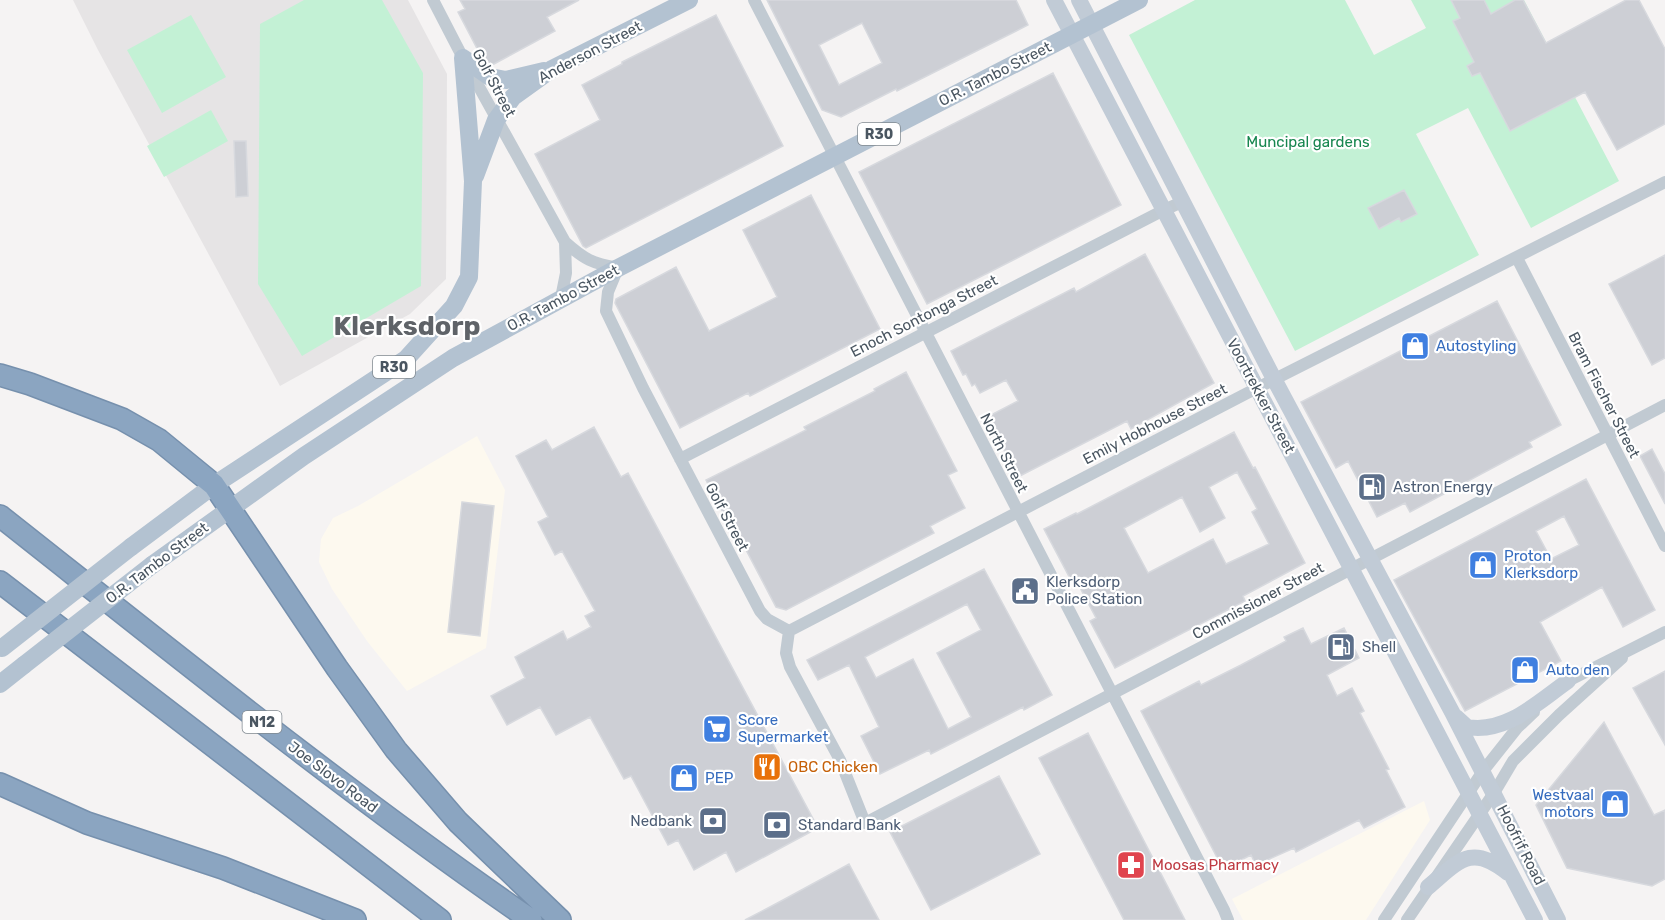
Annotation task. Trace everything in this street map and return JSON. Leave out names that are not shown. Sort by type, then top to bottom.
[{"type":"highway","points":[[0,375],[123,419],[159,440],[214,484],[337,669],[396,750],[458,822],[560,920]]},
{"type":"highway","name":"Joe Slovo Road","points":[[0,516],[295,748],[439,856],[531,920]]},
{"type":"highway","points":[[0,582],[440,920]]},
{"type":"highway","points":[[0,784],[87,823],[223,868],[355,920]]},
{"type":"main road","name":"Anderson Street","points":[[473,181],[496,120],[513,97],[552,69],[688,0]]},
{"type":"main road","name":"O.R. Tambo Street","points":[[0,684],[152,565],[304,456],[444,363],[618,268],[1139,0]]},
{"type":"main road","points":[[463,58],[490,77],[506,80],[552,69]]},
{"type":"main road","points":[[463,58],[473,181]]},
{"type":"main road","name":"O.R. Tambo Street","points":[[1,648],[214,484],[406,359],[454,306],[469,277],[473,181]]},
{"type":"street","name":"Golf Street","points":[[434,0],[496,120],[565,242],[594,263],[618,268],[608,292],[606,311],[643,388],[760,611],[767,620],[789,631]]},
{"type":"street","name":"North Street","points":[[754,0],[1228,920]]},
{"type":"street","name":"Voortrekker Street","points":[[1054,0],[1162,211],[1468,792]]},
{"type":"street","name":"Voortrekker Street","points":[[1079,0],[1369,559],[1483,771]]},
{"type":"street","name":"Emily Hobhouse Street","points":[[789,631],[1257,388],[1665,182]]},
{"type":"street","name":"Enoch Sontonga Street","points":[[680,459],[1184,201]]},
{"type":"street","name":"Golf Street","points":[[561,298],[566,273],[565,242]]},
{"type":"street","name":"Bram Fischer Street","points":[[1517,258],[1665,546]]},
{"type":"street","name":"Commissioner Street","points":[[789,631],[786,653],[790,668],[840,760],[865,823],[1665,405]]},
{"type":"street","points":[[1452,712],[1467,727],[1494,728],[1508,722],[1568,681],[1665,632]]},
{"type":"street","points":[[1407,920],[1494,793],[1513,761],[1559,715],[1634,648]]},
{"type":"street","points":[[1384,920],[1483,771],[1517,728],[1568,681]]},
{"type":"street","name":"Hoofrif Road","points":[[1483,771],[1558,920]]},
{"type":"street","name":"Hoofrif Road","points":[[1468,792],[1535,920]]},
{"type":"street","points":[[1428,887],[1459,861],[1470,858],[1483,857],[1511,875]]},
{"type":"shaded area","points":[[73,0],[408,0],[447,74],[446,279],[410,314],[280,386]]},
{"type":"shaded area","points":[[477,436],[505,490],[486,648],[407,691],[367,641],[332,589],[319,562],[321,539],[333,518],[358,506]]},
{"type":"shaded area","points":[[1424,801],[1430,820],[1366,920],[1243,920],[1232,899]]},
{"type":"green space","points":[[304,0],[382,0],[423,73],[421,286],[302,356],[258,284],[260,24]]},
{"type":"green space","name":"Muncipal gardens","points":[[1195,0],[1345,0],[1374,55],[1426,28],[1411,0],[1524,0],[1619,181],[1531,228],[1468,108],[1416,134],[1479,255],[1295,351],[1129,35]]},
{"type":"green space","points":[[191,15],[226,77],[162,113],[127,50]]},
{"type":"green space","points":[[211,110],[228,141],[164,177],[147,146]]},
{"type":"building","points":[[460,0],[579,0],[547,17],[555,31],[492,65],[482,58],[458,12],[465,9]]},
{"type":"building","points":[[767,0],[1016,0],[1028,25],[841,117],[822,110]],"holes":[[[862,23],[882,63],[839,85],[819,45]]]},
{"type":"building","points":[[1451,0],[1484,0],[1491,14],[1515,0],[1523,0],[1546,43],[1626,0],[1639,0],[1665,49],[1665,124],[1617,150],[1585,92],[1510,131],[1480,73],[1472,76],[1467,66],[1474,62],[1453,21],[1460,18]]},
{"type":"building","points":[[716,15],[783,146],[586,248],[535,154],[600,120],[582,85],[622,62]]},
{"type":"building","points":[[1053,73],[1121,205],[927,304],[859,172]]},
{"type":"building","points":[[234,141],[246,141],[248,196],[236,197]]},
{"type":"building","points":[[1404,190],[1417,214],[1401,222],[1399,218],[1379,229],[1368,208]]},
{"type":"building","points":[[811,195],[880,329],[750,396],[748,393],[680,428],[615,303],[616,299],[676,267],[709,331],[777,297],[743,230]]},
{"type":"building","points":[[1145,254],[1214,383],[1131,429],[1127,421],[1018,477],[987,417],[1018,401],[1006,380],[980,393],[975,384],[972,386],[966,374],[963,375],[951,351],[1074,288],[1076,292]]},
{"type":"building","points":[[1665,255],[1665,358],[1652,365],[1609,284]]},
{"type":"building","points":[[1497,301],[1561,425],[1529,442],[1532,447],[1410,512],[1405,503],[1377,517],[1348,461],[1336,468],[1301,402]]},
{"type":"building","points":[[906,372],[957,471],[948,475],[965,508],[930,526],[934,533],[786,610],[776,607],[706,480],[806,430],[804,427],[875,391],[874,389]]},
{"type":"building","points":[[594,427],[621,477],[628,473],[818,828],[736,872],[726,852],[694,870],[678,840],[668,845],[631,776],[624,779],[590,717],[556,735],[540,707],[507,725],[491,696],[525,678],[515,657],[563,631],[567,640],[591,627],[585,616],[595,611],[562,551],[555,555],[538,522],[548,517],[516,456],[546,440],[552,450]]},
{"type":"building","points":[[1234,432],[1305,563],[1243,596],[1245,601],[1115,668],[1090,621],[1096,618],[1078,584],[1074,586],[1044,529]],"holes":[[[1237,472],[1257,509],[1252,512],[1269,544],[1226,564],[1213,539],[1148,573],[1124,528],[1182,497],[1200,532],[1225,518],[1209,487]]]},
{"type":"building","points":[[1652,449],[1665,474],[1665,504],[1640,456]]},
{"type":"building","points":[[1586,479],[1655,610],[1623,627],[1602,587],[1540,622],[1561,661],[1465,711],[1394,580]],"holes":[[[1564,516],[1579,545],[1551,559],[1536,531]]]},
{"type":"building","points":[[462,502],[494,506],[480,636],[448,632]]},
{"type":"building","points":[[984,569],[1052,695],[1024,710],[1023,707],[931,754],[929,750],[880,774],[861,736],[879,727],[849,665],[818,680],[807,660]],"holes":[[[967,604],[981,630],[937,653],[971,717],[948,729],[913,659],[876,678],[865,657]]]},
{"type":"building","points":[[1303,628],[1311,644],[1344,628],[1359,658],[1327,675],[1337,696],[1352,688],[1364,711],[1360,713],[1389,769],[1386,770],[1405,807],[1364,828],[1359,820],[1296,852],[1294,848],[1256,865],[1251,855],[1223,869],[1141,711],[1199,681],[1201,685],[1241,665],[1286,641],[1284,637]]},
{"type":"building","points":[[1665,671],[1665,745],[1633,688]]},
{"type":"building","points":[[1604,722],[1654,815],[1665,810],[1665,879],[1652,886],[1567,868],[1536,805]]},
{"type":"building","points":[[1088,733],[1185,920],[1124,920],[1039,758]]},
{"type":"building","points":[[999,776],[1040,854],[931,910],[890,832]]},
{"type":"building","points":[[849,864],[879,920],[745,920],[783,900]]},
{"type":"place","name":"Autostyling","points":[[1415,346]]},
{"type":"place","name":"Astron Energy","points":[[1372,487]]},
{"type":"place","name":"Proton Klerksdorp","points":[[1483,565]]},
{"type":"place","name":"Klerksdorp Police Station","points":[[1025,591]]},
{"type":"place","name":"Shell","points":[[1341,647]]},
{"type":"place","name":"Auto den","points":[[1525,670]]},
{"type":"place","name":"Score Supermarket","points":[[717,729]]},
{"type":"place","name":"OBC Chicken","points":[[767,767]]},
{"type":"place","name":"PEP","points":[[684,778]]},
{"type":"place","name":"Westvaal motors","points":[[1615,804]]},
{"type":"place","name":"Nedbank","points":[[713,821]]},
{"type":"place","name":"Standard Bank","points":[[777,825]]},
{"type":"place","name":"Moosas Pharmacy","points":[[1131,865]]},
{"type":"district","name":"Klerksdorp","points":[[407,326]]}]
